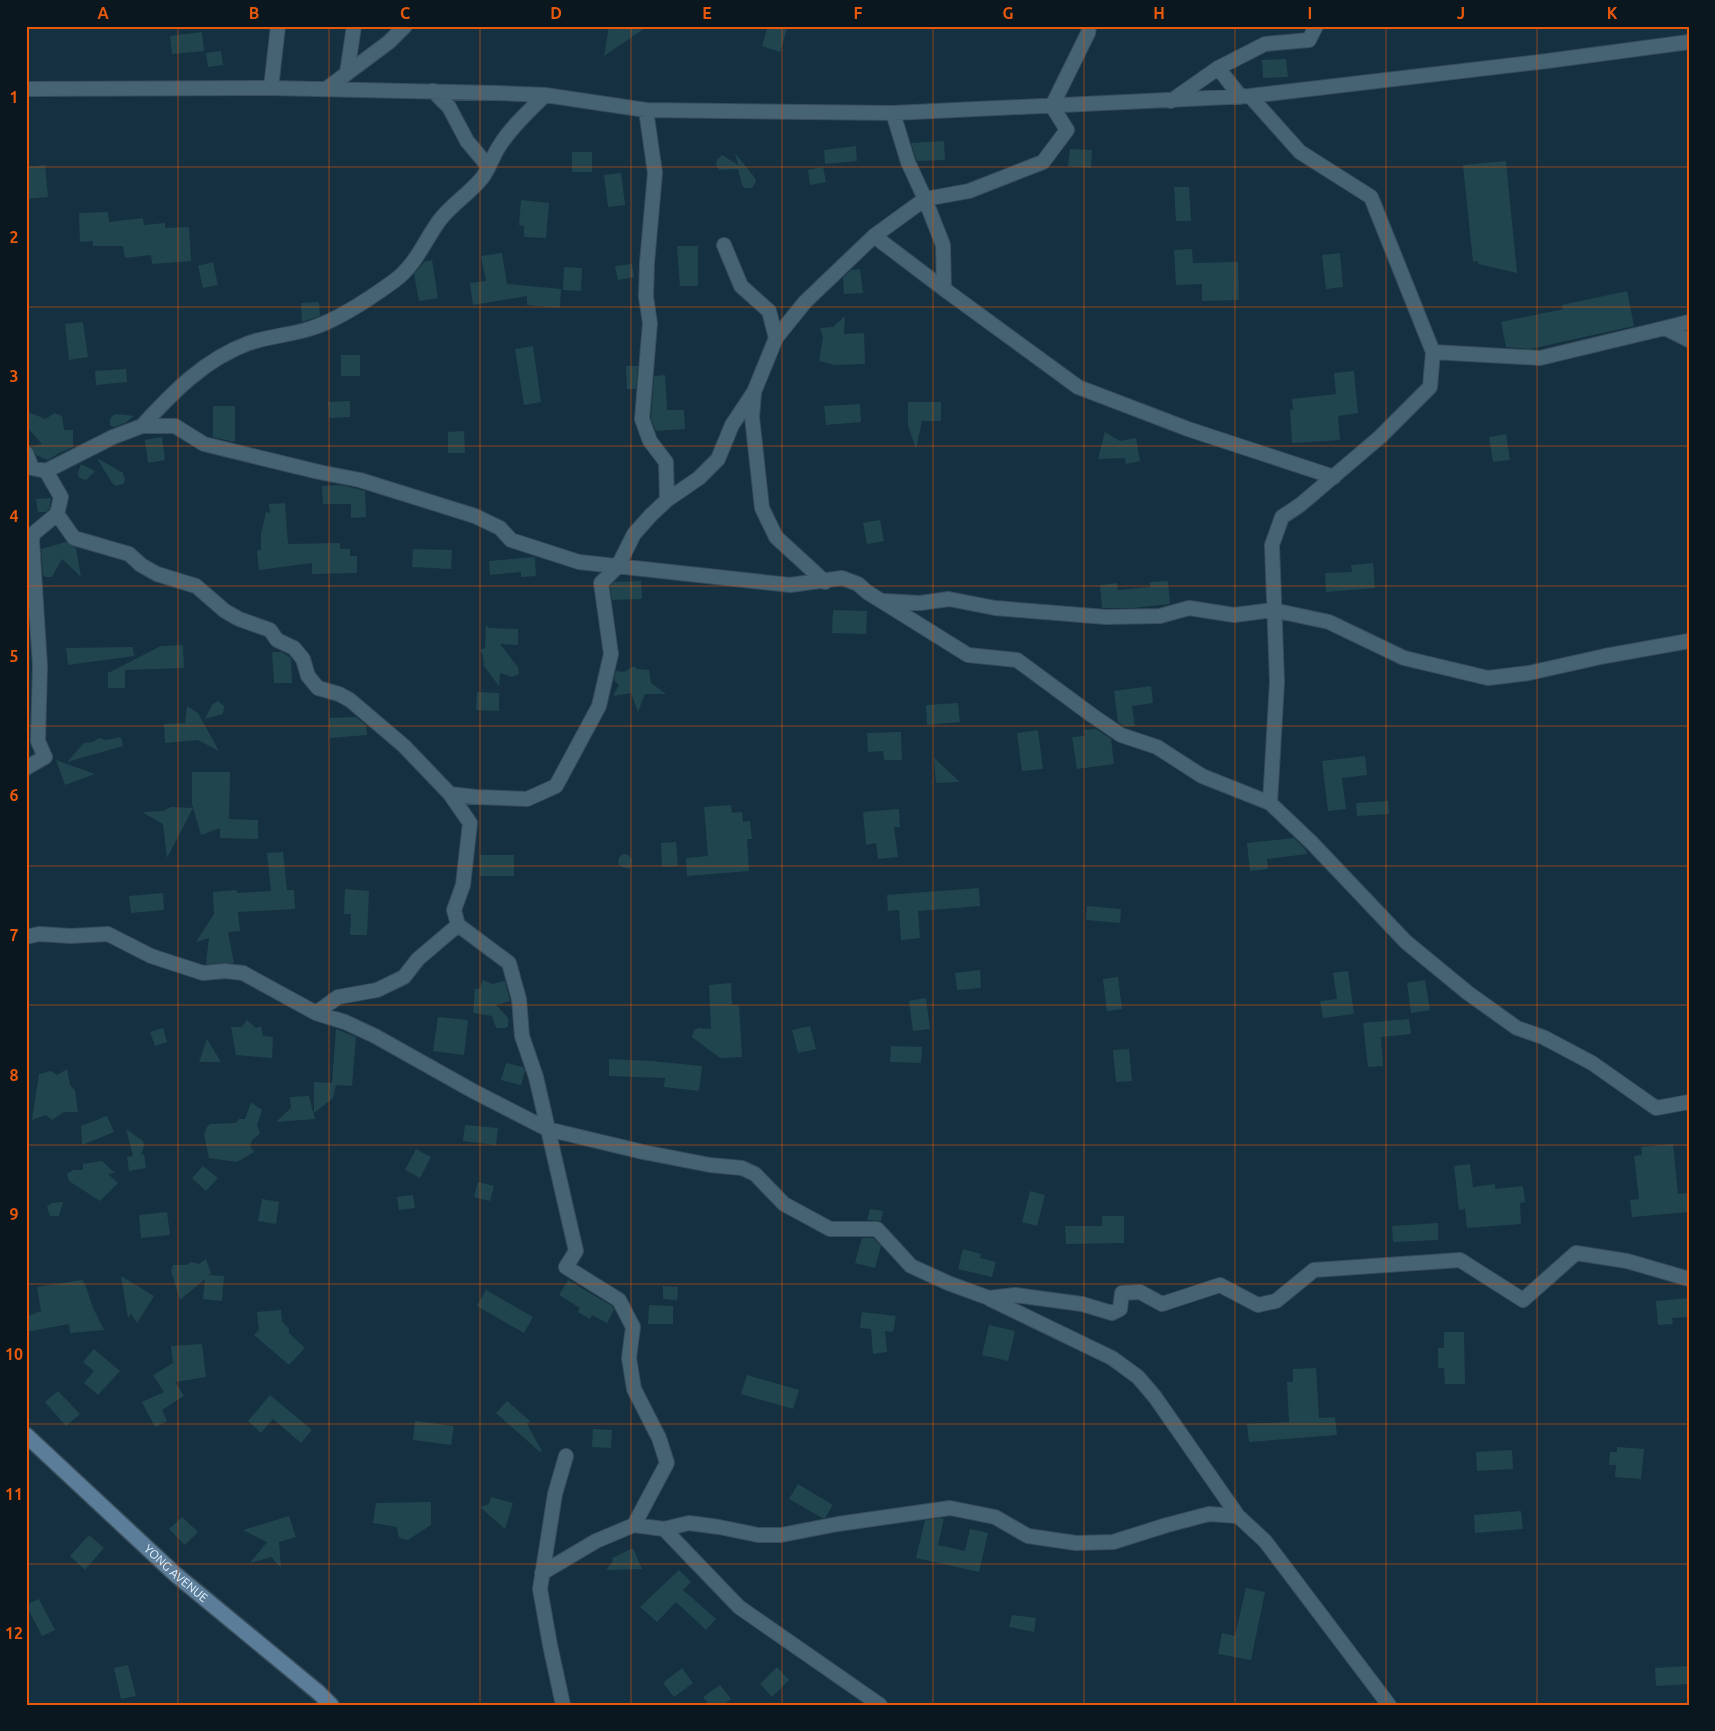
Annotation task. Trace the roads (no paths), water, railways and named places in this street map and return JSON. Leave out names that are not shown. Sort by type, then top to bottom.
[{"type":"street","points":[[271,88],[278,26]]},
{"type":"street","points":[[347,73],[354,26]]},
{"type":"street","points":[[326,89],[389,42],[405,26]]},
{"type":"street","points":[[1052,106],[1088,33],[1089,26]]},
{"type":"street","points":[[1171,101],[1218,68],[1265,44],[1309,40],[1316,26]]},
{"type":"street","points":[[26,89],[271,88],[546,95],[646,110],[893,113],[1245,97],[1689,42]]},
{"type":"street","points":[[1218,68],[1300,152],[1371,197],[1433,352],[1430,387],[1380,437],[1300,505],[1282,517],[1272,545],[1277,682],[1270,803]]},
{"type":"street","points":[[433,92],[449,106],[467,141],[488,166]]},
{"type":"street","points":[[142,426],[173,392],[205,366],[249,343],[312,328],[344,312],[394,281],[408,268],[440,220],[484,176],[500,144],[523,116],[546,95]]},
{"type":"street","points":[[450,794],[527,799],[556,786],[599,706],[611,654],[601,583],[618,566],[634,534],[651,514],[699,478],[718,459],[732,425],[754,392],[776,338],[805,302],[874,236],[925,199],[969,191],[1043,162],[1068,130],[1052,106]]},
{"type":"street","points":[[646,110],[655,173],[647,263],[646,297],[650,323],[642,419],[650,441],[666,462],[668,500]]},
{"type":"street","points":[[893,113],[908,162],[943,245],[944,289]]},
{"type":"street","points":[[874,236],[1078,387],[1188,429],[1334,477]]},
{"type":"street","points":[[724,245],[741,286],[769,311],[776,338]]},
{"type":"street","points":[[1433,352],[1540,358],[1689,322]]},
{"type":"street","points":[[1665,328],[1689,340]]},
{"type":"street","points":[[754,392],[752,416],[762,508],[776,537],[825,582]]},
{"type":"street","points":[[26,453],[29,468],[46,471],[113,437],[142,426],[175,426],[204,444],[369,482],[475,516],[500,528],[510,540],[579,562],[790,585],[825,582],[842,578],[858,584],[867,592],[968,655],[1017,660],[1121,735],[1157,747],[1202,776],[1270,803],[1312,843],[1406,942],[1468,993],[1509,1023],[1517,1028],[1543,1037],[1592,1063],[1656,1108],[1689,1102]]},
{"type":"street","points":[[26,768],[45,757],[38,741],[40,666],[32,541],[33,534],[56,514],[61,497],[46,471]]},
{"type":"street","points":[[56,514],[74,538],[129,554],[141,565],[157,574],[196,586],[225,611],[239,619],[270,630],[277,640],[294,648],[304,659],[308,676],[318,688],[338,694],[356,705],[404,746],[450,794],[470,823],[463,884],[454,910],[458,925],[509,963],[519,999],[522,1036],[536,1077],[576,1251],[566,1267],[619,1300],[633,1327],[629,1358],[634,1389],[659,1438],[667,1463],[634,1525]]},
{"type":"street","points":[[884,601],[920,603],[949,599],[995,608],[1106,617],[1160,616],[1190,608],[1234,615],[1273,610],[1329,622],[1404,658],[1488,678],[1529,673],[1604,656],[1689,641]]},
{"type":"street","points":[[26,670],[40,666]]},
{"type":"street","points":[[316,1013],[338,997],[377,990],[404,977],[418,958],[458,925]]},
{"type":"street","points":[[26,937],[39,934],[72,936],[108,934],[152,956],[204,973],[225,971],[243,973],[316,1013],[345,1022],[375,1036],[547,1129],[643,1152],[710,1165],[742,1168],[755,1174],[784,1204],[830,1229],[878,1229],[911,1266],[948,1283],[989,1298],[1112,1358],[1138,1377],[1155,1396],[1238,1516],[1265,1541],[1389,1705]]},
{"type":"street","points":[[989,1298],[1015,1295],[1082,1304],[1112,1313],[1120,1309],[1122,1293],[1140,1292],[1162,1304],[1220,1285],[1258,1305],[1276,1301],[1314,1270],[1460,1260],[1523,1300],[1576,1253],[1627,1261],[1689,1279]]},
{"type":"street","name":"YONG AVENUE","points":[[26,1436],[175,1574],[320,1693],[331,1705]]},
{"type":"street","points":[[563,1705],[540,1589],[555,1494],[566,1456]]},
{"type":"street","points":[[542,1573],[596,1540],[634,1525],[664,1529],[688,1523],[719,1526],[758,1535],[781,1535],[838,1524],[950,1508],[995,1517],[1028,1536],[1076,1543],[1113,1542],[1209,1514],[1238,1516]]},
{"type":"street","points":[[664,1529],[739,1607],[880,1705]]}]
